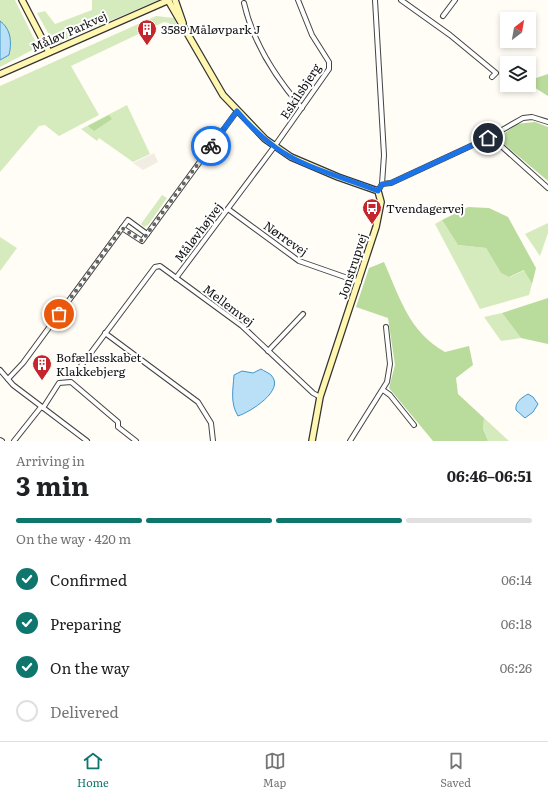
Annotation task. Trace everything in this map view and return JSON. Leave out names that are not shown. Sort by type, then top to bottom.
[{"type":"street","points":[[22,0],[49,52]]},
{"type":"street","points":[[168,0],[223,95],[237,111],[274,147],[314,167],[378,191],[382,184],[384,155],[375,0]]},
{"type":"street","name":"Måløv Parkvej","points":[[0,74],[168,0]]},
{"type":"street","points":[[175,0],[184,27]]},
{"type":"street","name":"Eskilsbjerg","points":[[274,147],[329,69],[329,62],[312,35],[298,0]]},
{"type":"street","points":[[401,0],[450,35],[496,73],[492,77]]},
{"type":"street","points":[[443,16],[455,0]]},
{"type":"street","points":[[244,3],[265,58],[284,87],[302,108]]},
{"type":"street","points":[[122,228],[142,241],[237,111]]},
{"type":"street","points":[[382,184],[391,183],[488,138],[524,118],[532,117],[548,122]]},
{"type":"street","points":[[488,138],[499,144],[548,188]]},
{"type":"street","name":"Måløvhøjvej","points":[[75,374],[155,267],[160,266],[176,278],[274,147]]},
{"type":"street","name":"Jonstrupvej","points":[[312,441],[320,397],[359,282],[381,202],[378,191]]},
{"type":"street","name":"Nørrevej","points":[[228,209],[299,261],[359,282]]},
{"type":"street","points":[[8,379],[24,363],[128,220],[147,234]]},
{"type":"street","name":"Mellemvej","points":[[176,278],[242,326],[313,393],[320,397]]},
{"type":"street","points":[[268,351],[303,314]]},
{"type":"street","points":[[350,441],[387,382],[390,364],[386,327]]},
{"type":"street","points":[[105,334],[198,402],[211,423],[213,441]]},
{"type":"street","points":[[0,370],[13,385],[87,441]]},
{"type":"street","points":[[14,441],[42,407],[59,383],[71,382],[118,422],[118,427],[136,440]]},
{"type":"street","points":[[383,390],[390,394],[414,425]]},
{"type":"green space","points":[[0,0],[15,0],[38,47],[0,67]]},
{"type":"green space","points":[[92,0],[159,0],[62,41],[61,44],[53,42],[37,13],[45,11],[55,24],[92,10]]},
{"type":"green space","points":[[156,16],[174,18],[178,28],[173,30],[169,23],[164,22],[71,66],[99,115],[59,136],[45,125],[39,126],[0,172],[0,86]]},
{"type":"green space","points":[[548,74],[548,96],[536,88],[536,78]]},
{"type":"green space","points":[[127,105],[150,154],[133,162],[99,138],[97,141],[81,129]]},
{"type":"green space","points":[[109,115],[112,119],[94,131],[88,126]]},
{"type":"green space","points":[[535,122],[548,127],[548,181],[498,139],[516,124]]},
{"type":"green space","points":[[162,195],[167,198],[148,225],[144,227],[141,224]]},
{"type":"green space","points":[[468,207],[489,208],[508,217],[536,268],[532,284],[524,270],[509,277],[501,273],[486,248],[458,245],[442,220]]},
{"type":"green space","points":[[442,220],[458,245],[486,248],[501,273],[510,277],[525,270],[532,284],[529,295],[480,309],[435,224]]},
{"type":"green space","points":[[548,223],[548,233],[540,256],[525,234]]},
{"type":"green space","points":[[0,237],[17,248],[0,271]]},
{"type":"green space","points":[[384,262],[407,313],[423,335],[445,352],[469,346],[473,365],[456,378],[458,394],[484,418],[483,429],[488,440],[487,441],[433,441],[389,388],[395,365],[388,318],[356,307],[369,268]]},
{"type":"green space","points":[[548,298],[548,344],[521,338],[502,313]]},
{"type":"green space","points":[[502,313],[521,338],[501,341],[484,317]]},
{"type":"green space","points":[[484,418],[509,441],[487,441],[488,439],[483,429]]},
{"type":"shaded area","points":[[154,153],[158,162],[143,170],[133,163]]},
{"type":"water","points":[[0,21],[4,24],[10,36],[10,45],[9,55],[0,60]]},
{"type":"water","points":[[261,369],[271,375],[274,381],[274,387],[265,400],[238,416],[235,411],[233,401],[234,375],[242,371],[253,373]]},
{"type":"water","points":[[528,394],[533,397],[538,404],[533,412],[525,418],[516,410],[516,405],[519,400]]},
{"type":"way so far","points":[[59,314],[122,228],[142,241],[211,146]]},
{"type":"place","name":"3589 Måløvpark J","points":[[147,46]]},
{"type":"place","name":"Tvendagervej","points":[[372,225]]},
{"type":"place","name":"Bofællesskabet Klakkebjerg","points":[[42,381]]},
{"type":"route","points":[[211,146],[237,111],[265,139],[284,153],[338,177],[378,191],[382,184],[391,183],[488,138]]}]
